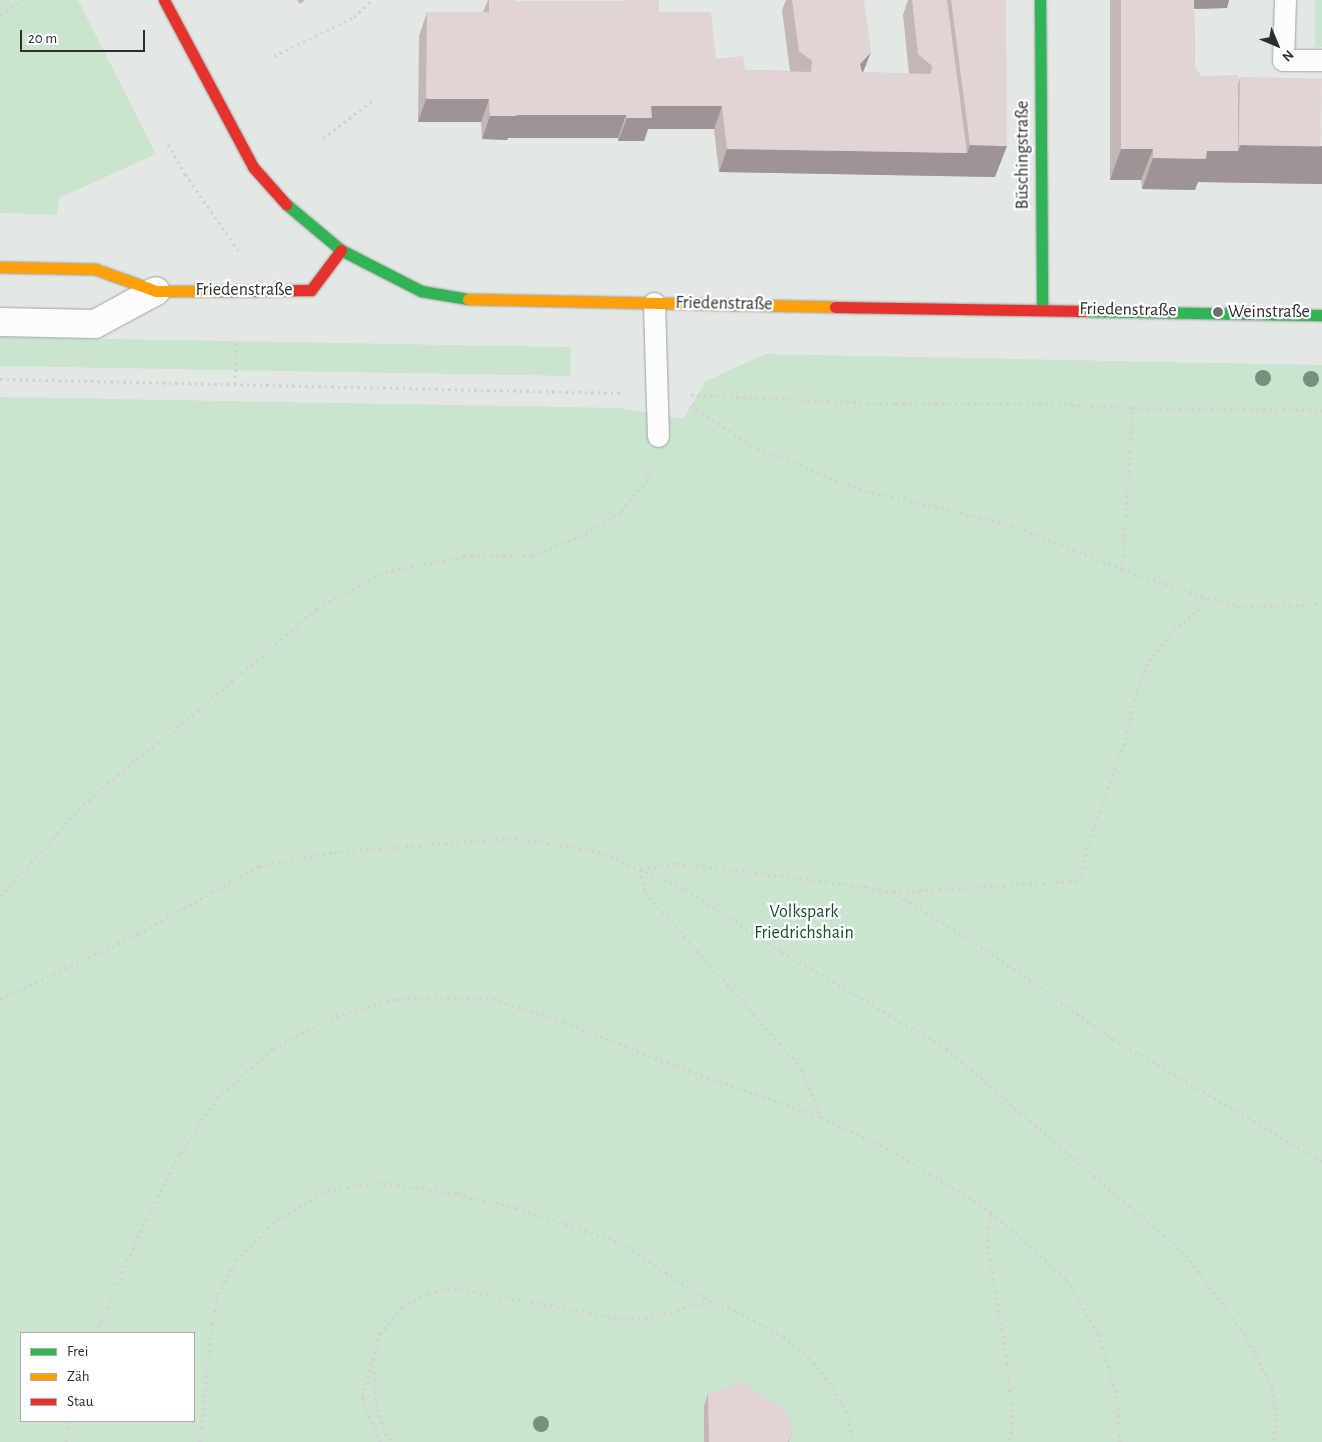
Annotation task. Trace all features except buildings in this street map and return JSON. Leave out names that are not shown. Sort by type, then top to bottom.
[{"type":"street","points":[[164,0],[254,167],[279,198],[341,250]]},
{"type":"street","name":"Büschingstraße","points":[[1040,0],[1042,309]]},
{"type":"street","name":"Friedenstraße","points":[[0,267],[95,269],[156,291],[311,290],[341,250],[421,290],[460,298],[1322,315]]},
{"type":"street","name":"Friedenstraße","points":[[0,322],[95,324],[156,291]]},
{"type":"lane","points":[[1285,0],[1283,60],[1322,60]]},
{"type":"lane","points":[[654,303],[663,394],[658,436]]},
{"type":"path","points":[[0,15],[22,0]]},
{"type":"path","points":[[274,56],[354,17],[372,0]]},
{"type":"path","points":[[323,138],[372,101]]},
{"type":"path","points":[[168,144],[186,174],[239,251]]},
{"type":"path","points":[[235,384],[237,341]]},
{"type":"path","points":[[0,379],[663,394],[896,404],[1045,403],[1133,408],[1322,410]]},
{"type":"path","points":[[663,394],[757,448],[859,489],[1012,525],[1122,569],[1202,596],[1244,607],[1322,604]]},
{"type":"path","points":[[1122,569],[1133,408]]},
{"type":"path","points":[[0,896],[83,805],[136,759],[187,720],[317,608],[385,572],[464,556],[531,555],[580,537],[622,511],[647,480],[658,436]]},
{"type":"path","points":[[640,869],[677,864],[866,887],[892,892],[1079,881],[1092,831],[1124,745],[1137,690],[1150,661],[1173,630],[1198,611],[1202,596]]},
{"type":"path","points":[[0,999],[138,934],[259,866],[334,852],[515,838],[598,851],[686,889],[782,952],[946,1048],[1186,1255],[1247,1339],[1272,1387],[1276,1418],[1273,1442]]},
{"type":"path","points":[[640,869],[645,892],[802,1069],[821,1117]]},
{"type":"path","points":[[892,892],[970,939],[1107,1035],[1322,1161]]},
{"type":"path","points":[[96,1332],[140,1232],[180,1153],[217,1098],[273,1048],[330,1018],[395,999],[434,997],[493,999],[564,1022],[676,1066],[821,1117],[896,1152],[991,1212],[1067,1280],[1098,1334],[1117,1395],[1120,1442]]},
{"type":"path","points":[[200,1442],[211,1333],[218,1294],[236,1261],[276,1220],[326,1191],[377,1182],[457,1194],[516,1208],[616,1242],[633,1250],[709,1300],[736,1311],[783,1336],[813,1362],[836,1393],[849,1416],[852,1442]]},
{"type":"path","points":[[991,1212],[987,1239],[1008,1372],[1013,1425],[1009,1442]]},
{"type":"path","points":[[380,1442],[362,1397],[380,1334],[402,1307],[428,1293],[454,1288],[625,1319],[654,1316],[709,1300]]},
{"type":"path","points":[[373,1356],[376,1402],[385,1433],[392,1442]]},
{"type":"path","points":[[66,1442],[68,1422]]},
{"type":"green space","points":[[0,0],[78,0],[156,154],[59,198],[57,215],[0,213]]},
{"type":"green space","points":[[1315,0],[1322,0],[1322,47],[1315,47]]},
{"type":"green space","points":[[0,337],[571,347],[570,376],[0,366]]},
{"type":"green space","name":"Volkspark Friedrichshain","points":[[765,354],[1322,365],[1322,1442],[0,1442],[0,397],[619,408],[683,419],[706,381]]},
{"type":"traffic: fast","points":[[1040,0],[1042,309]]},
{"type":"traffic: fast","points":[[286,204],[341,250],[421,291],[468,299]]},
{"type":"traffic: fast","points":[[1085,311],[1322,315]]},
{"type":"traffic: slow","points":[[0,267],[95,269],[156,291],[224,291]]},
{"type":"traffic: slow","points":[[468,299],[835,307]]},
{"type":"traffic: jam","points":[[164,0],[253,167],[286,204]]},
{"type":"traffic: jam","points":[[224,291],[311,290],[341,250]]},
{"type":"traffic: jam","points":[[835,307],[1085,311]]},
{"type":"place","name":"Weinstraße","points":[[1218,312]]}]
